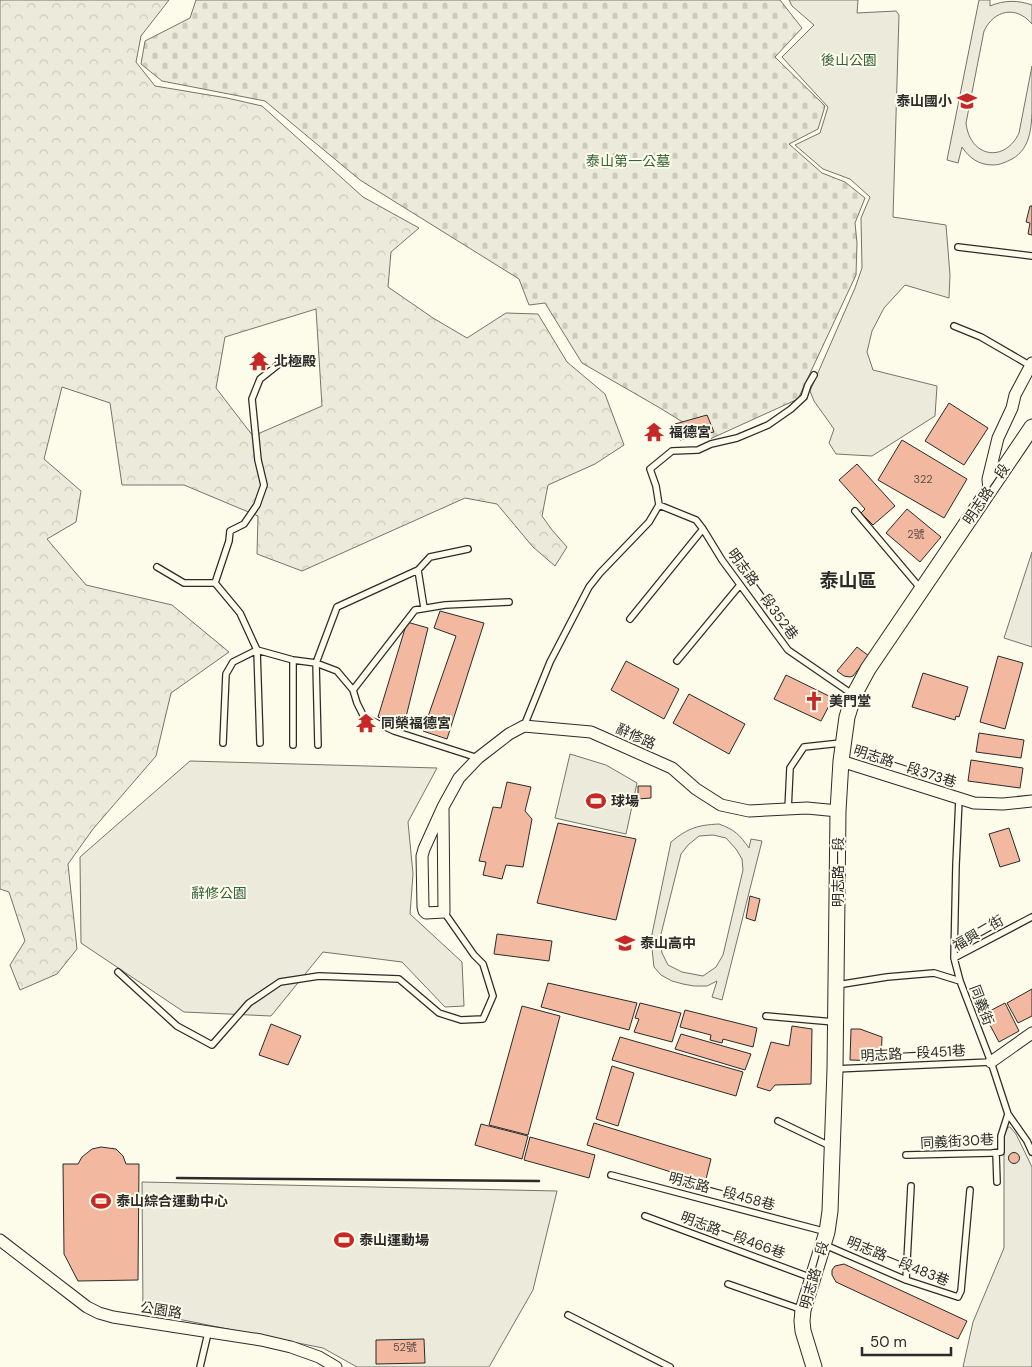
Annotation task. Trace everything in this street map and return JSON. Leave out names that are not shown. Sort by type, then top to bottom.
[{"type":"main road","name":"明志路一段","points":[[814,1367],[803,1331],[802,1321],[803,1310],[825,1238],[830,1211],[837,986],[838,811],[847,717],[854,695],[868,668],[1032,427]]},
{"type":"street","points":[[988,490],[988,479],[998,438],[1012,408],[1015,395],[1032,365]]},
{"type":"street","points":[[443,807],[444,912],[426,913],[424,911],[422,856],[443,807],[459,778],[478,758],[509,734],[524,726]]},
{"type":"street","name":"辭修路","points":[[524,726],[591,732],[672,768],[696,790],[721,805],[749,811],[807,808],[838,811]]},
{"type":"street","name":"明志路一段373巷","points":[[842,761],[974,803],[1003,804],[1032,801]]},
{"type":"street","points":[[991,1062],[1032,1033]]},
{"type":"street","name":"公園路","points":[[0,1240],[87,1307],[100,1313],[113,1317],[208,1333],[261,1340],[291,1347],[319,1357],[336,1367]]},
{"type":"lane","points":[[958,247],[1032,256]]},
{"type":"lane","points":[[954,326],[981,337],[1032,365]]},
{"type":"lane","points":[[215,583],[229,541],[230,531],[244,524],[257,505],[264,484],[258,460],[252,399],[260,379],[284,360]]},
{"type":"lane","points":[[524,726],[550,662],[589,587],[649,522],[659,505],[656,486],[650,469],[672,451],[698,450],[711,444],[737,438],[768,425],[804,397],[814,375]]},
{"type":"lane","name":"明志路一段352巷","points":[[659,505],[696,520],[722,560],[788,650],[854,695]]},
{"type":"lane","points":[[855,511],[921,590]]},
{"type":"lane","points":[[630,619],[703,529]]},
{"type":"lane","points":[[318,745],[316,663],[337,607],[418,570],[430,557],[468,549]]},
{"type":"lane","points":[[157,566],[184,583],[215,583]]},
{"type":"lane","points":[[418,570],[424,608]]},
{"type":"lane","points":[[215,583],[240,613],[257,650],[260,743]]},
{"type":"lane","points":[[678,661],[740,585]]},
{"type":"lane","points":[[354,690],[415,610],[446,605],[509,602]]},
{"type":"lane","points":[[224,743],[226,674],[233,662],[257,650],[293,660],[316,663],[336,671],[354,690],[357,703],[364,717],[394,730],[478,758]]},
{"type":"lane","points":[[293,660],[293,745]]},
{"type":"lane","points":[[788,810],[790,768],[804,747],[844,743]]},
{"type":"lane","points":[[954,958],[959,799]]},
{"type":"lane","points":[[118,972],[177,1026],[212,1045],[249,1004],[280,982],[319,976],[399,979],[439,1013],[461,1020],[483,1019],[493,996],[483,964],[474,955],[444,912]]},
{"type":"lane","name":"福興二街","points":[[960,981],[954,958],[1032,917]]},
{"type":"lane","name":"同義街","points":[[837,986],[887,977],[934,973],[960,981],[991,1062],[1008,1114],[1029,1140],[1032,1152]]},
{"type":"lane","points":[[766,1016],[836,1022]]},
{"type":"lane","name":"明志路一段451巷","points":[[835,1069],[991,1062]]},
{"type":"lane","name":"同義街30巷","points":[[906,1155],[1001,1152],[1001,1136],[1008,1114]]},
{"type":"lane","points":[[778,1121],[833,1147]]},
{"type":"lane","points":[[996,1153],[997,1182]]},
{"type":"lane","name":"明志路一段458巷","points":[[611,1175],[825,1238]]},
{"type":"lane","points":[[906,1280],[911,1186]]},
{"type":"lane","name":"明志路一段483巷","points":[[825,1238],[906,1280],[958,1297],[961,1291],[970,1190]]},
{"type":"lane","name":"明志路一段466巷","points":[[645,1216],[812,1278]]},
{"type":"lane","points":[[728,1284],[803,1310]]},
{"type":"lane","points":[[568,1314],[670,1367]]},
{"type":"lane","points":[[200,1367],[208,1333]]},
{"type":"green space","points":[[0,0],[169,0],[141,36],[136,62],[155,86],[262,106],[363,197],[419,228],[391,252],[388,287],[433,318],[467,338],[506,313],[538,314],[567,362],[605,394],[624,445],[595,464],[548,485],[542,516],[567,547],[555,566],[533,547],[497,504],[465,498],[302,571],[257,554],[258,516],[184,485],[122,485],[110,403],[62,387],[44,459],[81,491],[76,522],[47,539],[86,585],[172,605],[229,652],[171,693],[156,756],[93,829],[68,864],[77,949],[57,974],[20,990],[10,965],[25,941],[9,892],[0,889]],"holes":[[[316,309],[322,406],[253,436],[216,388],[225,337]]]},
{"type":"green space","name":"泰山第一公墓","points":[[196,0],[780,0],[802,28],[775,57],[825,106],[818,129],[789,144],[822,173],[845,182],[865,198],[855,223],[857,243],[856,275],[798,399],[710,439],[582,363],[545,303],[529,305],[519,279],[360,180],[265,101],[162,81],[141,64],[145,41],[190,18]]},
{"type":"green space","name":"後山公園","points":[[789,0],[858,0],[857,13],[896,11],[899,15],[893,217],[946,225],[950,275],[949,298],[905,285],[884,308],[872,331],[867,352],[873,370],[937,386],[935,416],[872,456],[836,454],[829,443],[834,429],[814,401],[810,391],[862,268],[861,218],[870,197],[850,179],[823,169],[795,145],[820,133],[828,107],[782,57],[814,25],[792,6]]},
{"type":"green space","points":[[979,0],[990,0],[990,6],[1011,1],[1032,5],[1032,24],[1019,14],[1006,12],[993,18],[984,31],[966,123],[974,144],[981,149],[997,152],[1013,143],[1019,133],[1032,66],[1032,118],[1030,134],[1019,154],[996,165],[983,164],[975,160],[962,147],[958,163],[947,160]]},
{"type":"green space","points":[[1032,552],[1032,647],[1004,638]]},
{"type":"green space","name":"球場","points":[[570,754],[606,765],[637,783],[626,834],[555,818]]},
{"type":"green space","name":"辭修公園","points":[[190,761],[437,768],[408,822],[413,874],[410,914],[462,962],[464,1006],[445,1007],[402,962],[323,952],[271,1016],[184,1012],[81,943],[80,857]]},
{"type":"green space","points":[[719,824],[733,831],[749,848],[751,839],[762,841],[722,1000],[712,997],[717,981],[707,986],[694,986],[672,981],[661,975],[654,967],[651,939],[671,842],[688,830]],"holes":[[[713,835],[726,838],[742,859],[743,870],[723,955],[716,967],[703,976],[682,972],[668,965],[662,953],[660,938],[681,854],[699,836]]]},
{"type":"green space","points":[[1008,1127],[1016,1134],[1032,1167],[1032,1367],[963,1367],[973,1322],[1004,1248],[1004,1135]]},
{"type":"green space","name":"泰山運動場","points":[[142,1182],[557,1191],[533,1290],[489,1367],[357,1367],[323,1348],[143,1312]]},
{"type":"building","points":[[1030,206],[1032,206],[1032,235],[1028,234],[1030,223],[1026,222]]},
{"type":"building","points":[[949,403],[988,428],[964,465],[925,441]]},
{"type":"building","points":[[707,415],[714,432],[680,440],[675,424]]},
{"type":"building","points":[[902,440],[967,479],[944,518],[878,480]]},
{"type":"building","points":[[857,464],[895,506],[873,525],[861,513],[865,509],[839,480]]},
{"type":"building","points":[[907,509],[941,537],[920,562],[886,533]]},
{"type":"building","points":[[440,611],[484,623],[447,739],[423,731],[456,636],[434,628]]},
{"type":"building","points":[[407,622],[428,628],[404,725],[378,717]]},
{"type":"building","points":[[857,647],[869,656],[853,676],[844,676],[837,671]]},
{"type":"building","points":[[998,656],[1023,663],[1005,729],[980,722]]},
{"type":"building","points":[[626,661],[679,689],[664,719],[611,690]]},
{"type":"building","points":[[923,673],[968,687],[959,717],[956,716],[955,720],[912,707]]},
{"type":"building","points":[[786,675],[833,698],[821,721],[774,699]]},
{"type":"building","points":[[689,694],[745,724],[729,754],[673,723]]},
{"type":"building","points":[[979,733],[1024,740],[1021,758],[976,752]]},
{"type":"building","points":[[971,760],[1023,768],[1020,788],[968,781]]},
{"type":"building","points":[[507,782],[531,787],[525,811],[532,819],[523,867],[506,865],[502,879],[483,875],[486,862],[479,861],[493,807],[501,808]]},
{"type":"building","points":[[638,786],[651,786],[651,798],[638,799]]},
{"type":"building","points":[[558,823],[636,839],[616,920],[537,903]]},
{"type":"building","points":[[1009,828],[1020,861],[1000,867],[989,834]]},
{"type":"building","points":[[750,896],[760,899],[755,921],[746,918]]},
{"type":"building","points":[[497,934],[552,941],[549,961],[494,954]]},
{"type":"building","points":[[548,983],[637,1003],[629,1030],[541,1007]]},
{"type":"building","points":[[1032,989],[1032,1016],[1018,1023],[1007,1003]]},
{"type":"building","points":[[640,1003],[681,1013],[672,1042],[634,1032],[639,1019],[635,1018]]},
{"type":"building","points":[[1005,1003],[1019,1031],[999,1042],[984,1014]]},
{"type":"building","points":[[522,1006],[560,1016],[528,1135],[489,1125]]},
{"type":"building","points":[[685,1010],[757,1028],[753,1047],[723,1039],[722,1043],[710,1040],[711,1035],[680,1027]]},
{"type":"building","points":[[271,1024],[301,1036],[288,1065],[259,1055]]},
{"type":"building","points":[[792,1026],[812,1029],[811,1084],[775,1085],[770,1091],[757,1087],[771,1042],[789,1046]]},
{"type":"building","points":[[851,1029],[860,1029],[882,1037],[881,1061],[850,1060]]},
{"type":"building","points":[[681,1034],[751,1054],[745,1070],[675,1049]]},
{"type":"building","points":[[620,1037],[743,1072],[736,1096],[612,1060]]},
{"type":"building","points":[[612,1066],[634,1073],[618,1126],[596,1119]]},
{"type":"building","points":[[594,1123],[711,1159],[705,1183],[587,1145]]},
{"type":"building","points":[[481,1124],[528,1136],[522,1159],[475,1145]]},
{"type":"building","points":[[530,1137],[595,1155],[589,1178],[524,1160]]},
{"type":"building","name":"泰山綜合運動中心","points":[[101,1147],[116,1149],[123,1156],[126,1164],[139,1164],[138,1280],[78,1281],[64,1254],[63,1164],[78,1164],[82,1157],[92,1149]]},
{"type":"building","points":[[1014,1152],[1020,1158],[1014,1164],[1008,1158]]},
{"type":"building","points":[[844,1264],[967,1321],[958,1339],[836,1282],[832,1275],[832,1270],[835,1266]]},
{"type":"building","points":[[424,1339],[425,1363],[376,1364],[376,1340]]},
{"type":"wall","points":[[177,1178],[539,1181]]},
{"type":"place","name":"泰山國小","points":[[967,101]]},
{"type":"place","name":"北極殿","points":[[259,361]]},
{"type":"place","name":"福德宮","points":[[654,432]]},
{"type":"place","name":"美門堂","points":[[814,701]]},
{"type":"place","name":"同榮福德宮","points":[[366,723]]},
{"type":"place","name":"球場","points":[[596,801]]},
{"type":"place","name":"泰山高中","points":[[625,943]]},
{"type":"place","name":"泰山綜合運動中心","points":[[101,1201]]},
{"type":"place","name":"泰山運動場","points":[[344,1240]]},
{"type":"district","name":"泰山區","points":[[848,580]]}]
